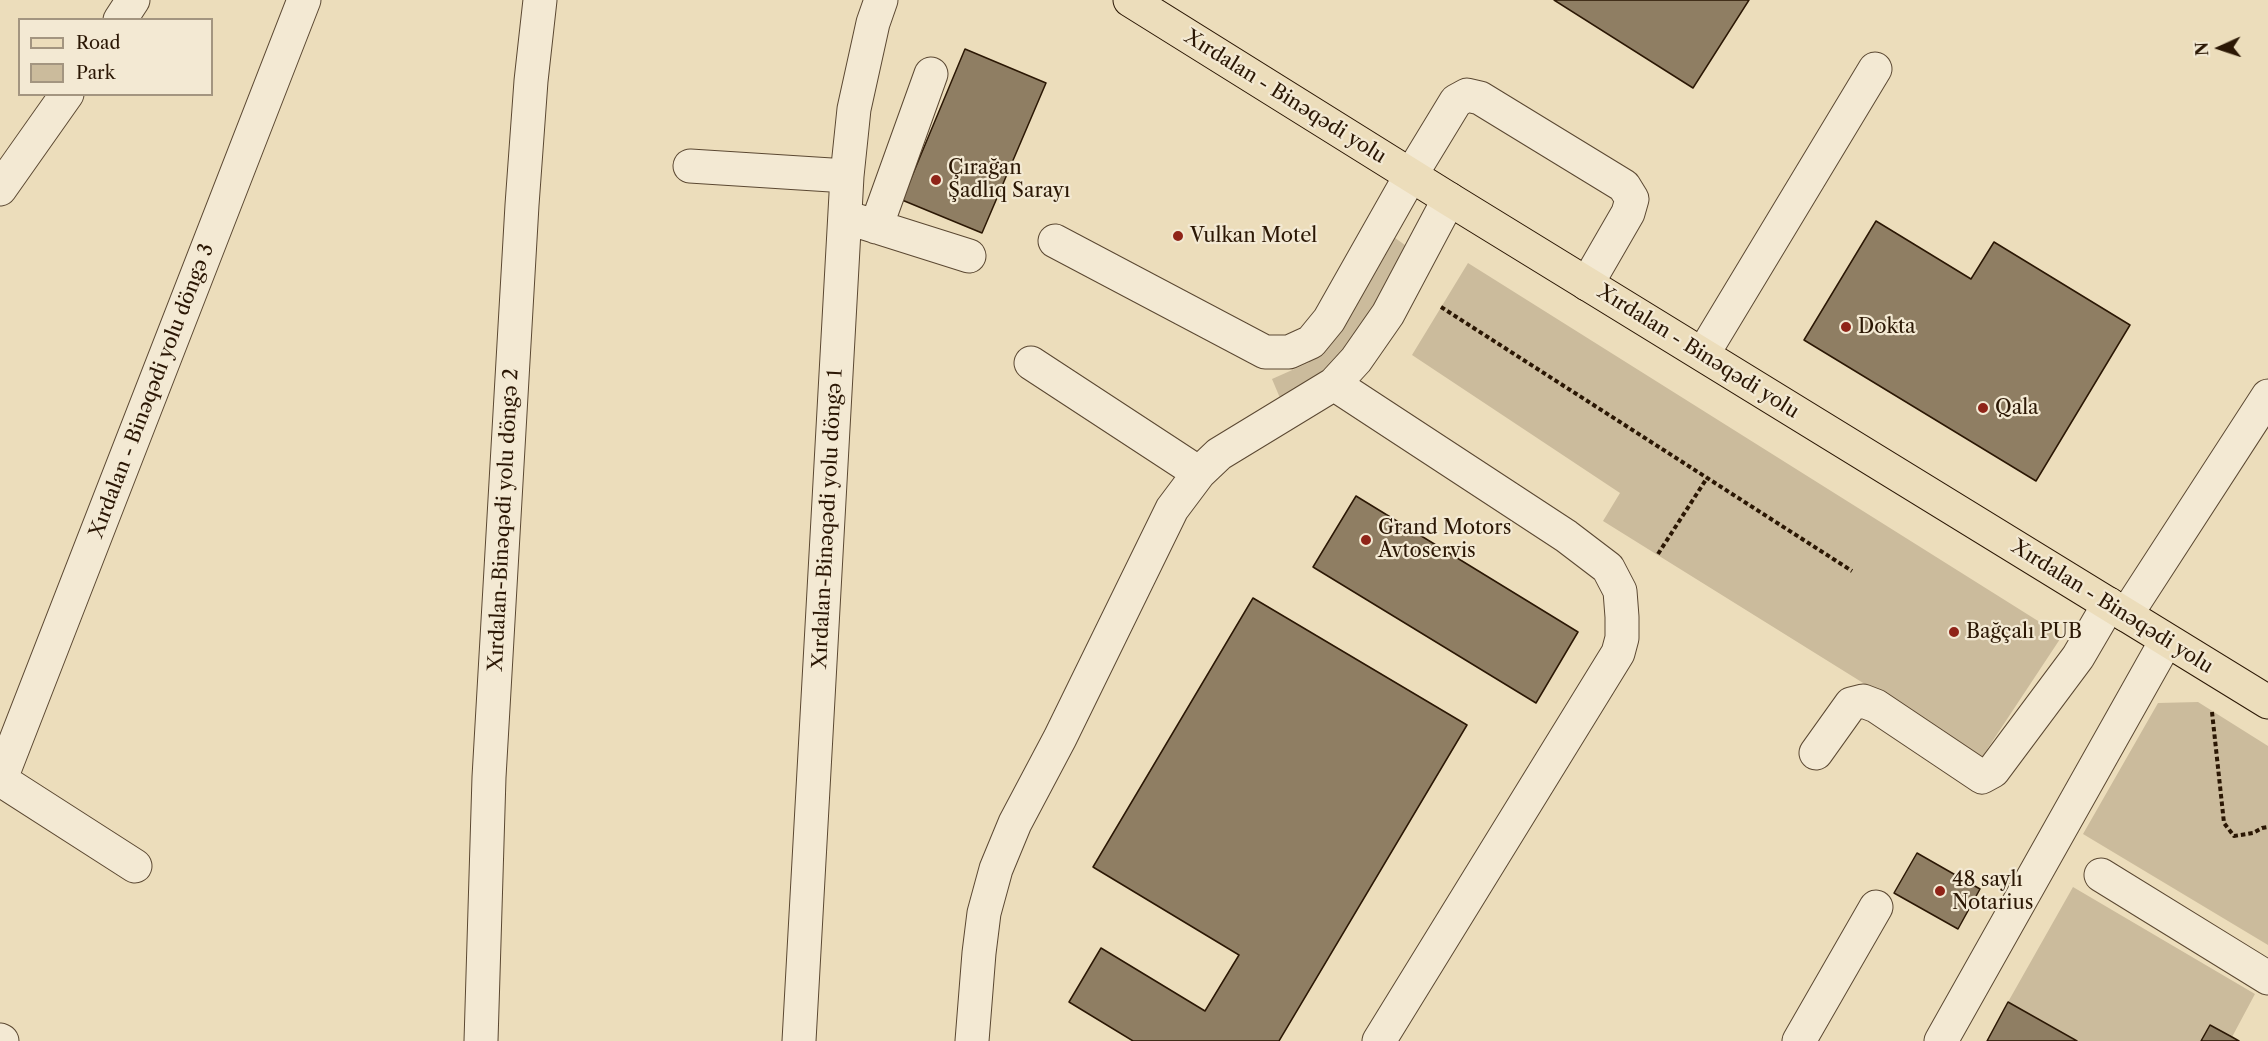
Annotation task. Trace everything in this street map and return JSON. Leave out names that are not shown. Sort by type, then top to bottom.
[{"type":"main road","name":"Xırdalan - Binəqədi yolu","points":[[1130,0],[1449,199],[2268,702]]},
{"type":"street","points":[[121,18],[134,0]]},
{"type":"street","name":"Xırdalan - Binəqədi yolu döngə 3","points":[[0,781],[304,0]]},
{"type":"street","name":"Xırdalan-Binəqədi yolu döngə 2","points":[[481,1041],[489,777],[522,205],[531,81],[540,0]]},
{"type":"street","name":"Xırdalan-Binəqədi yolu döngə 1","points":[[800,1041],[847,176],[854,109],[873,23],[881,0]]},
{"type":"street","points":[[1703,354],[1875,69]]},
{"type":"street","points":[[876,227],[931,74]]},
{"type":"street","points":[[1055,241],[1265,352],[1289,352],[1311,342],[1329,320],[1411,175],[1456,101],[1467,95],[1480,98],[1624,186],[1632,199],[1628,213],[1587,284]]},
{"type":"street","points":[[0,189],[66,96]]},
{"type":"street","points":[[690,166],[847,176]]},
{"type":"street","points":[[972,1041],[984,912],[996,869],[1015,824],[1060,738],[1172,509],[1199,473],[1219,454],[1334,384],[1374,337],[1449,199]]},
{"type":"street","points":[[844,217],[969,256]]},
{"type":"street","points":[[1031,363],[1199,473]]},
{"type":"street","points":[[1334,384],[1566,536],[1608,568],[1620,591],[1622,617],[1622,638],[1618,653],[1379,1041]]},
{"type":"street","points":[[1816,753],[1851,704],[1863,701],[1876,706],[1982,777],[1993,771],[2078,657],[2117,610],[2268,396]]},
{"type":"street","points":[[1941,1041],[2166,641]]},
{"type":"street","points":[[0,781],[135,866]]},
{"type":"street","points":[[2101,875],[2268,978]]},
{"type":"street","points":[[1799,1041],[1876,907]]},
{"type":"path","points":[[1441,307],[1852,571]]},
{"type":"path","points":[[1658,554],[1707,478]]},
{"type":"path","points":[[2212,712],[2224,823],[2234,836],[2253,833],[2268,827]]},
{"type":"green space","points":[[1391,235],[1409,248],[1341,359],[1315,380],[1280,398],[1272,379],[1308,363],[1325,348]]},
{"type":"green space","points":[[1468,263],[2062,636],[1982,757],[1603,521],[1620,493],[1412,355]]},
{"type":"green space","points":[[2198,702],[2268,746],[2268,945],[2083,834],[2158,703]]},
{"type":"green space","points":[[2073,887],[2255,994],[2232,1037],[2201,1041],[2077,1041],[2008,1002]]},
{"type":"building","points":[[1554,0],[1749,0],[1693,88]]},
{"type":"building","points":[[965,49],[1046,83],[982,233],[902,200]]},
{"type":"building","points":[[1876,221],[1971,279],[1994,242],[2130,325],[2036,481],[1804,340]]},
{"type":"building","points":[[1356,496],[1578,632],[1536,703],[1313,567]]},
{"type":"building","points":[[1253,598],[1467,725],[1279,1041],[1133,1041],[1069,1002],[1101,948],[1205,1011],[1239,955],[1093,867]]},
{"type":"building","points":[[1917,853],[1980,889],[1958,929],[1894,893]]},
{"type":"building","points":[[2008,1002],[2077,1041],[1987,1041]]},
{"type":"building","points":[[2210,1025],[2232,1037],[2239,1041],[2201,1041]]},
{"type":"place","name":"Çırağan Şadlıq Sarayı","points":[[936,180]]},
{"type":"place","name":"Vulkan Motel","points":[[1178,236]]},
{"type":"place","name":"Dokta","points":[[1846,327]]},
{"type":"place","name":"Qala","points":[[1983,408]]},
{"type":"place","name":"Grand Motors Avtoservis","points":[[1366,540]]},
{"type":"place","name":"Bağçalı PUB","points":[[1954,632]]},
{"type":"place","name":"48 saylı Notarius","points":[[1940,891]]}]
